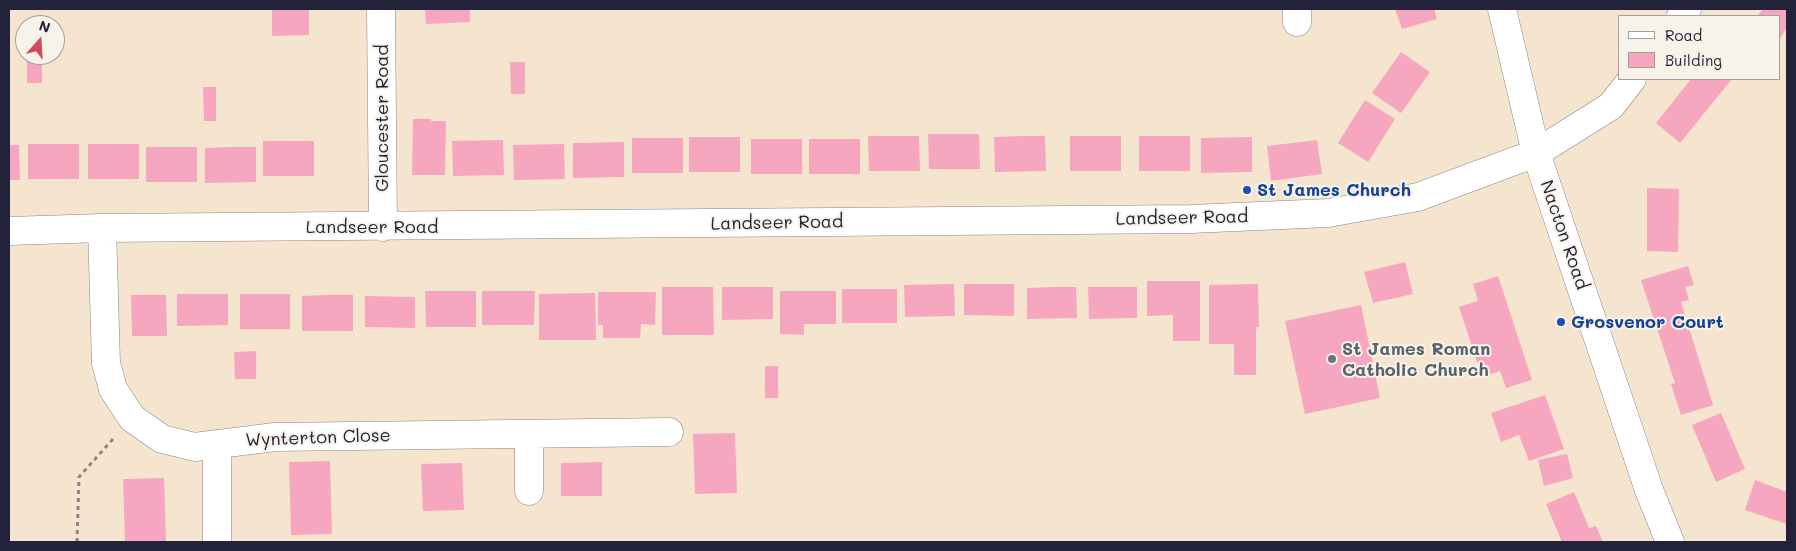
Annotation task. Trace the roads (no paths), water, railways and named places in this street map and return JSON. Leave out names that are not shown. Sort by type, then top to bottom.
[{"type":"street","name":"Gloucester Road","points":[[381,9],[383,227]]},
{"type":"street","name":"Nacton Road","points":[[1502,9],[1536,154],[1649,490],[1670,542]]},
{"type":"street","name":"Landseer Road","points":[[9,231],[102,228],[1191,219],[1328,213],[1418,197],[1536,154],[1611,106],[1631,80]]},
{"type":"street","name":"Wynterton Close","points":[[102,228],[106,363],[113,389],[132,418],[162,439],[195,447],[275,437],[669,432]]},
{"type":"street","points":[[529,491],[530,434]]},
{"type":"street","points":[[217,444],[217,542]]},
{"type":"place","name":"St James Church","points":[[1247,190]]},
{"type":"place","name":"Grosvenor Court","points":[[1561,322]]},
{"type":"place","name":"St James Roman Catholic Church","points":[[1332,359]]}]
